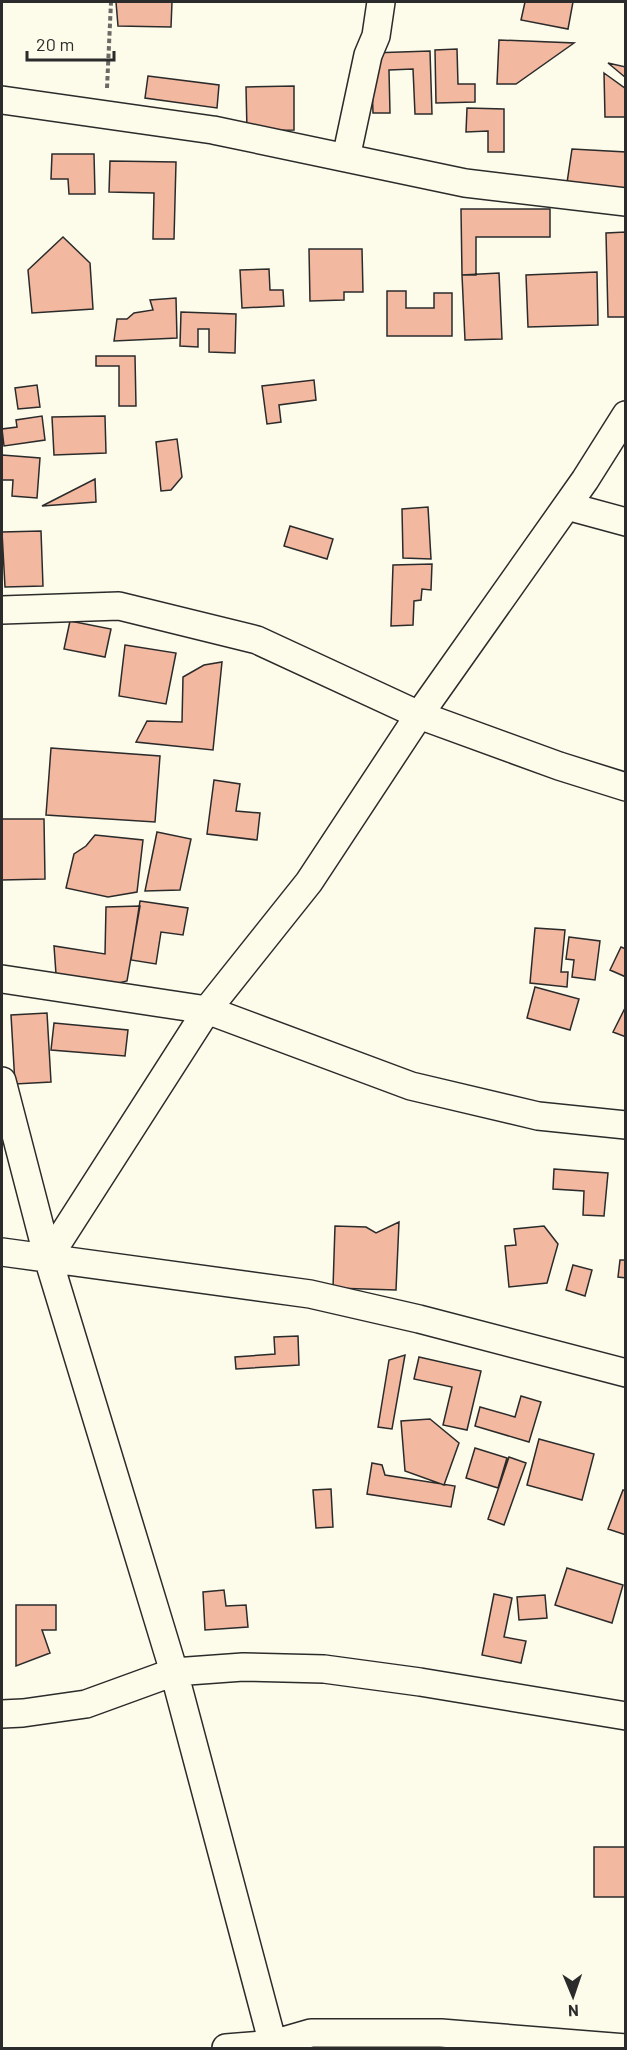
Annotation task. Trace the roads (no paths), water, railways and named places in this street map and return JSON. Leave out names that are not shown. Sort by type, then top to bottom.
[{"type":"street","points":[[346,158],[368,55],[376,36],[381,2]]},
{"type":"street","points":[[2,100],[213,130],[465,183],[579,198],[626,201]]},
{"type":"street","points":[[48,1258],[207,1010],[309,882],[419,715],[567,506],[626,416]]},
{"type":"street","points":[[567,506],[626,522]]},
{"type":"street","points":[[2,610],[119,606],[257,640],[419,715],[559,766],[626,787]]},
{"type":"street","points":[[2,979],[207,1010],[411,1086],[538,1116],[626,1125]]},
{"type":"street","points":[[2,1081],[48,1258],[174,1672],[273,2046]]},
{"type":"street","points":[[2,1252],[310,1294],[419,1319],[626,1373]]},
{"type":"street","points":[[2,1714],[86,1704],[174,1672],[243,1667],[324,1669],[420,1682],[626,1716]]},
{"type":"street","points":[[226,2049],[273,2046],[311,2033],[429,2033],[626,2048]]}]
